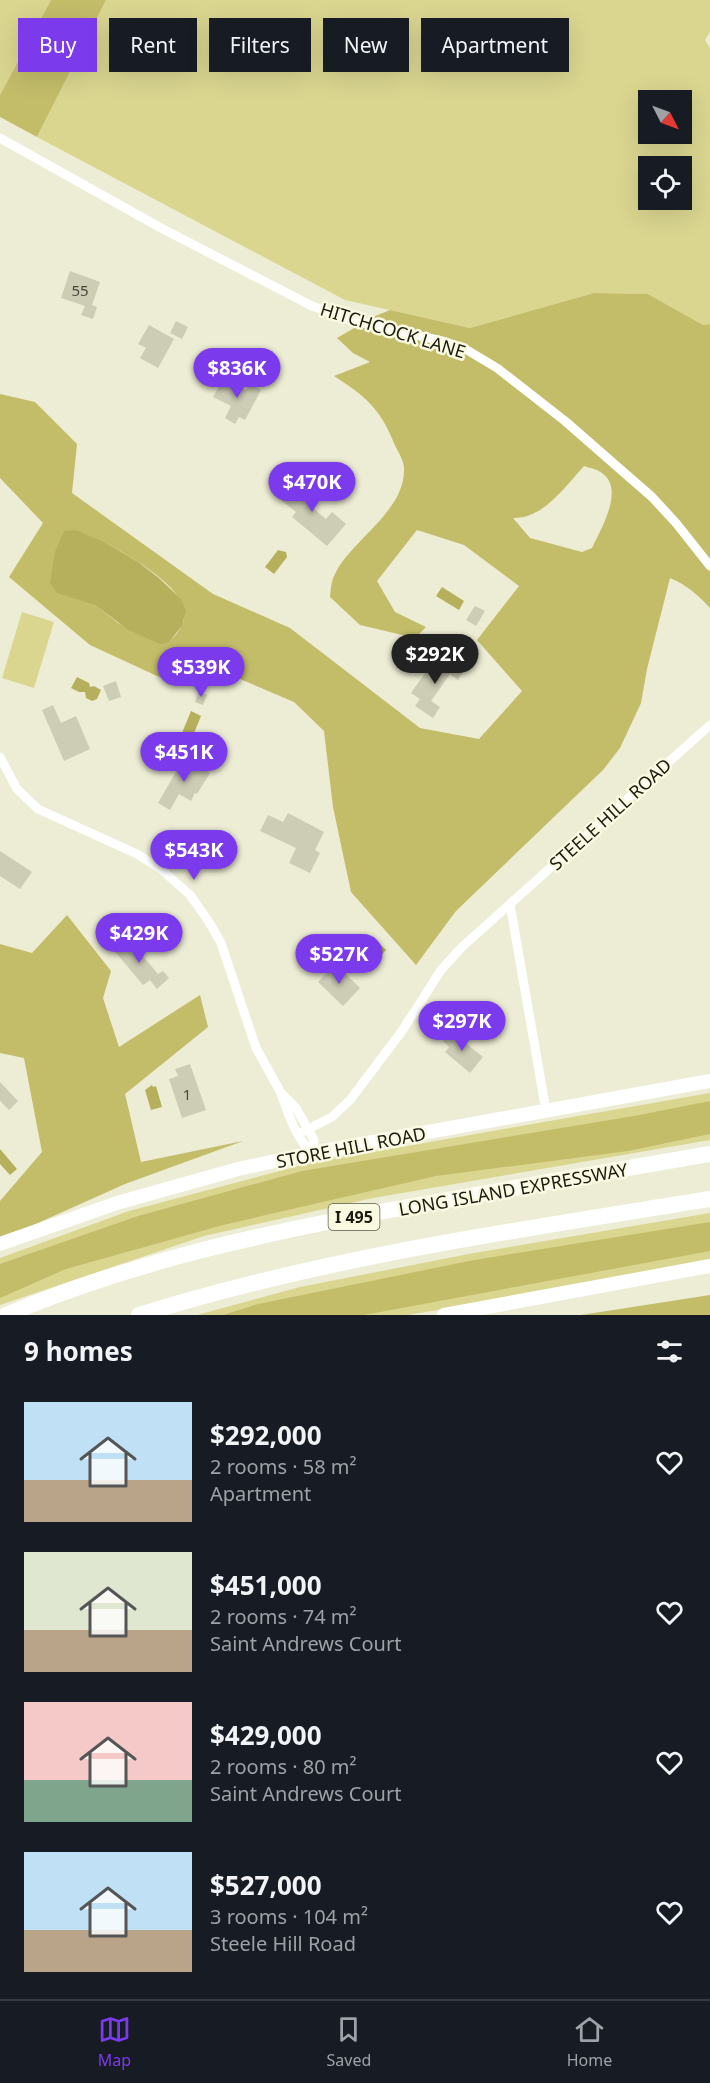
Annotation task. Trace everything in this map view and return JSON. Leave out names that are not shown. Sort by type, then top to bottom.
[{"type":"highway","name":"LONG ISLAND EXPRESSWAY","points":[[6,1315],[175,1257],[257,1236],[443,1200],[710,1154]]},
{"type":"highway","name":"I 495","points":[[139,1315],[340,1262],[545,1225],[710,1199]]},
{"type":"main road","name":"STORE HILL ROAD","points":[[0,1244],[76,1216],[238,1169],[312,1153],[710,1081]]},
{"type":"main road","points":[[444,1315],[710,1266]]},
{"type":"street","name":"HITCHCOCK LANE","points":[[0,138],[161,228],[284,293],[348,320],[446,342],[467,350],[497,368],[565,421],[652,497],[710,566]]},
{"type":"street","name":"STEELE HILL ROAD","points":[[298,1134],[332,1117],[350,1100],[402,1031],[441,970],[462,947],[708,729]]},
{"type":"street","points":[[0,757],[17,789],[38,810],[137,854],[162,870],[190,895],[221,943],[256,1048],[281,1093],[298,1134],[312,1153]]},
{"type":"street","points":[[510,904],[546,1111]]},
{"type":"street","points":[[281,1093],[296,1108],[314,1140],[312,1153]]},
{"type":"shaded area","points":[[0,0],[51,0],[41,18],[18,18],[18,61],[0,95]]},
{"type":"shaded area","points":[[51,0],[106,0],[97,18],[41,18]]},
{"type":"shaded area","points":[[106,0],[710,0],[710,32],[705,40],[710,48],[710,324],[703,325],[648,294],[594,293],[470,328],[345,300],[37,137],[70,72],[97,72],[97,18]]},
{"type":"shaded area","points":[[18,61],[18,72],[70,72],[37,137],[0,117],[0,95]]},
{"type":"shaded area","points":[[594,293],[648,294],[703,325],[710,324],[710,608],[692,591],[670,578],[647,669],[641,703],[620,748],[603,770],[456,911],[416,965],[351,892],[333,807],[324,731],[294,702],[212,667],[170,682],[90,645],[9,577],[43,523],[0,478],[0,394],[35,402],[77,444],[72,493],[213,594],[290,628],[420,728],[479,739],[522,691],[477,640],[519,586],[464,545],[417,530],[377,581],[395,612],[426,627],[415,638],[360,625],[330,597],[333,579],[343,561],[396,498],[402,484],[404,468],[402,458],[389,431],[377,412],[363,397],[334,376],[370,362],[353,353],[337,338],[390,310],[470,328]],"holes":[[[584,466],[602,473],[609,480],[611,489],[609,509],[592,548],[582,552],[530,538],[513,518],[524,517],[544,508]],[[106,543],[160,578],[181,602],[184,614],[181,627],[167,642],[161,645],[118,623],[95,605]]]},
{"type":"shaded area","points":[[76,530],[106,543],[138,562],[181,599],[186,611],[182,626],[169,642],[161,645],[127,629],[95,605],[57,593],[50,583],[55,552],[64,531]]},
{"type":"shaded area","points":[[278,550],[286,552],[287,557],[274,574],[265,567]]},
{"type":"shaded area","points":[[442,587],[464,601],[459,610],[436,596]]},
{"type":"shaded area","points":[[22,612],[54,622],[34,688],[2,678]]},
{"type":"shaded area","points":[[77,677],[89,683],[90,687],[94,686],[101,690],[97,699],[92,701],[86,698],[85,692],[71,688]]},
{"type":"shaded area","points":[[191,711],[201,716],[192,738],[182,733]]},
{"type":"shaded area","points":[[67,915],[111,971],[103,998],[119,1047],[200,995],[208,1027],[125,1094],[141,1162],[243,1141],[125,1184],[0,1240],[0,1201],[42,1152],[24,1058],[0,1053],[0,944],[32,953]]},
{"type":"shaded area","points":[[376,940],[386,950],[367,970],[356,960]]},
{"type":"shaded area","points":[[152,1085],[156,1086],[162,1107],[151,1110],[145,1090]]},
{"type":"shaded area","points":[[710,1093],[710,1140],[373,1198],[204,1236],[0,1305],[0,1258],[129,1211],[310,1163]]},
{"type":"shaded area","points":[[710,1101],[710,1134],[628,1151],[436,1176],[223,1225],[66,1269],[0,1298],[0,1264],[138,1216],[302,1171],[634,1116]]},
{"type":"shaded area","points":[[0,1149],[17,1169],[10,1175],[0,1164]]},
{"type":"shaded area","points":[[710,1213],[710,1263],[408,1315],[197,1315],[300,1287],[474,1253]]},
{"type":"shaded area","points":[[710,1222],[710,1251],[364,1315],[223,1315],[258,1304],[474,1260]]},
{"type":"shaded area","points":[[710,1295],[710,1315],[581,1315]]},
{"type":"building","points":[[70,271],[100,282],[92,305],[97,307],[93,319],[81,315],[85,306],[61,298]]},
{"type":"building","points":[[176,321],[188,327],[182,339],[170,333]]},
{"type":"building","points":[[149,325],[174,339],[158,368],[140,358],[146,348],[138,344]]},
{"type":"building","points":[[224,378],[246,390],[250,384],[261,390],[245,420],[239,417],[235,424],[225,418],[231,406],[213,397]]},
{"type":"building","points":[[301,477],[318,490],[307,503],[326,519],[332,512],[346,524],[327,546],[292,517],[296,512],[281,500]]},
{"type":"building","points":[[475,606],[485,611],[476,626],[466,620]]},
{"type":"building","points":[[447,657],[465,669],[458,680],[450,674],[431,701],[440,707],[433,718],[415,706],[420,699],[411,693],[430,666],[437,671]]},
{"type":"building","points":[[116,681],[121,697],[109,701],[103,686]]},
{"type":"building","points":[[199,691],[207,695],[203,705],[195,702]]},
{"type":"building","points":[[53,705],[61,723],[76,716],[90,749],[64,761],[42,710]]},
{"type":"building","points":[[184,758],[210,773],[191,801],[179,794],[170,810],[158,803]]},
{"type":"building","points":[[288,813],[324,832],[315,850],[320,853],[310,873],[289,863],[296,848],[260,831],[268,815],[283,822]]},
{"type":"building","points":[[0,851],[32,872],[20,889],[0,876]]},
{"type":"building","points":[[126,936],[158,974],[163,971],[169,978],[157,989],[150,980],[143,985],[112,948]]},
{"type":"building","points":[[335,964],[360,988],[343,1006],[318,982]]},
{"type":"building","points":[[451,1031],[483,1057],[470,1073],[445,1052],[449,1047],[443,1041]]},
{"type":"building","points":[[190,1064],[206,1110],[182,1118],[169,1079],[178,1076],[175,1069]]},
{"type":"building","points":[[0,1082],[18,1101],[9,1110],[0,1101]]}]
